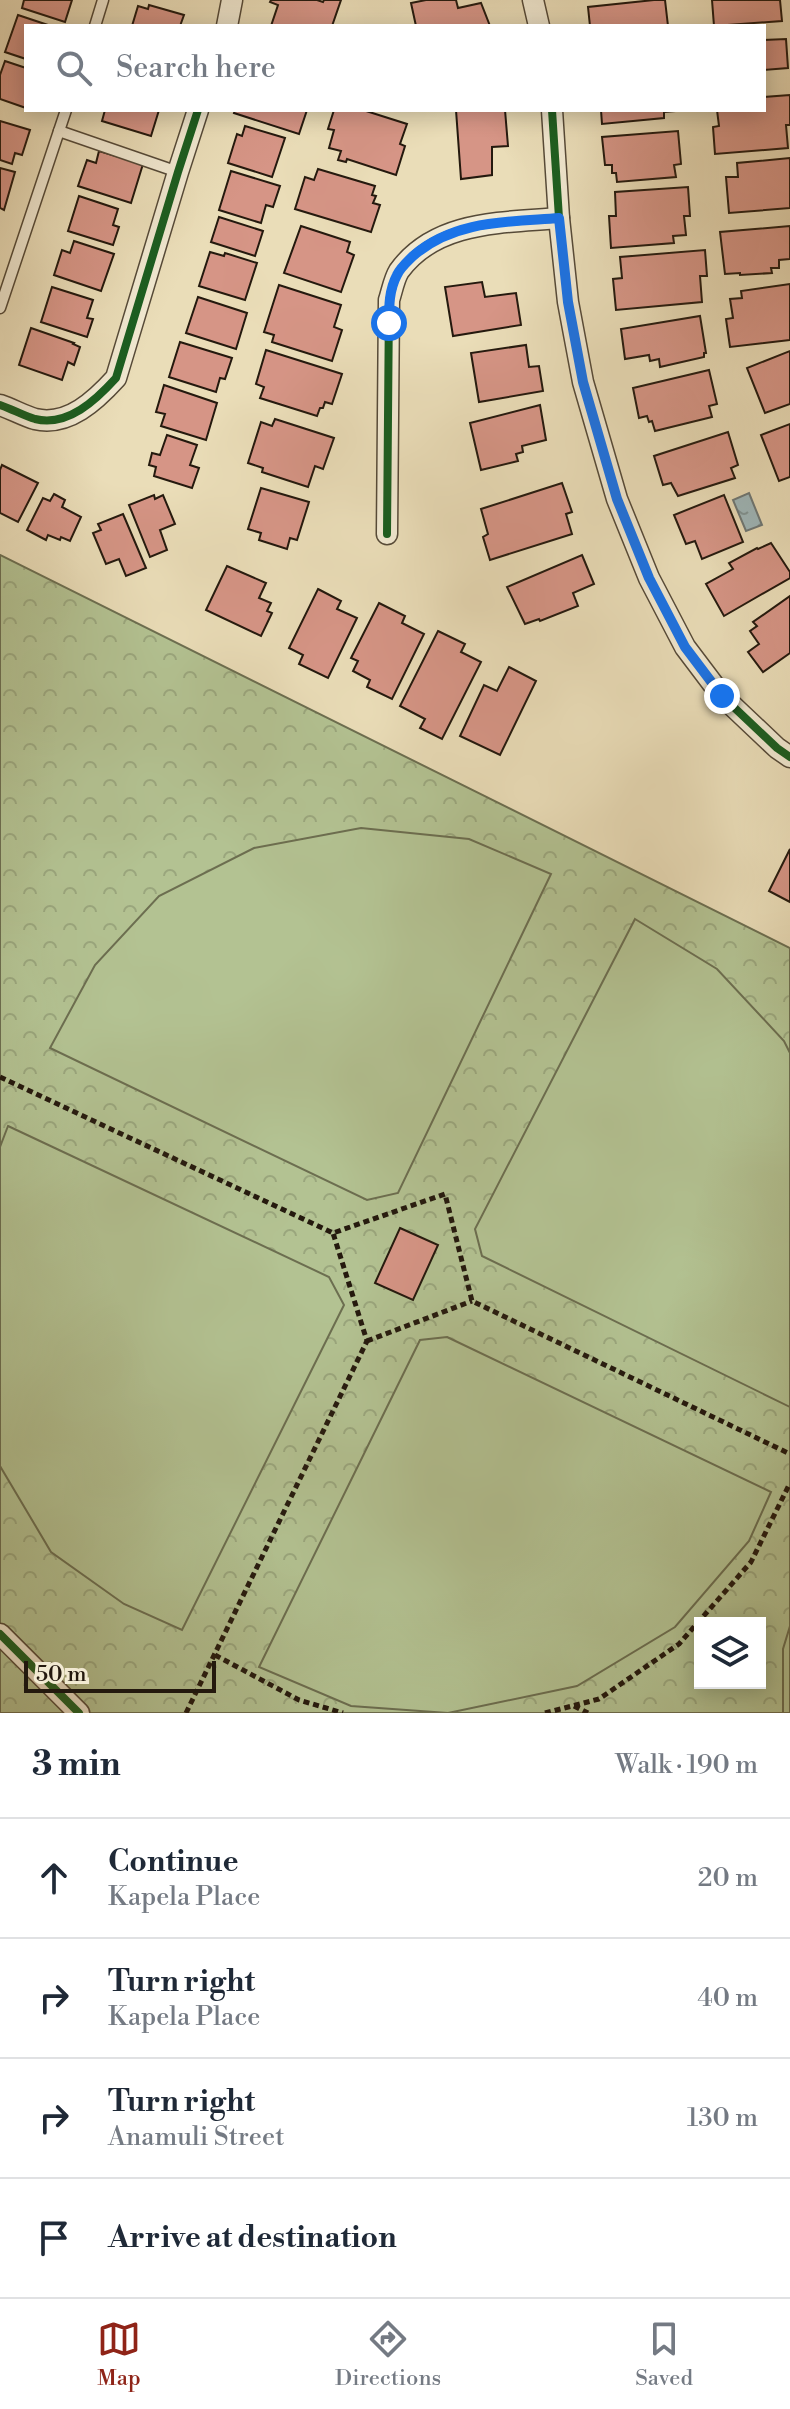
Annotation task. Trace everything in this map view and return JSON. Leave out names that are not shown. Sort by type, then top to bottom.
[{"type":"street","points":[[227,24],[232,0]]},
{"type":"street","points":[[533,0],[539,24]]},
{"type":"street","points":[[0,405],[38,420],[69,417],[99,397],[116,378],[197,112]]},
{"type":"street","points":[[552,112],[568,302],[583,382],[617,499],[649,578],[685,647],[722,696],[790,757]]},
{"type":"street","points":[[387,534],[389,300],[397,273],[424,247],[443,236],[474,225],[559,218]]},
{"type":"street","points":[[0,1634],[79,1713]]},
{"type":"lane","points":[[96,24],[103,0]]},
{"type":"lane","points":[[0,308],[65,112]]},
{"type":"lane","points":[[59,131],[178,172]]},
{"type":"path","points":[[0,1077],[333,1233],[445,1194],[472,1301]]},
{"type":"path","points":[[186,1713],[367,1341],[333,1233]]},
{"type":"path","points":[[367,1341],[472,1301],[790,1454]]},
{"type":"path","points":[[545,1713],[599,1699],[679,1644],[751,1562],[790,1483]]},
{"type":"path","points":[[215,1655],[299,1700],[343,1713]]},
{"type":"path","points":[[573,1706],[588,1713]]},
{"type":"green space","points":[[0,555],[790,948],[790,1713],[0,1713]]},
{"type":"green space","points":[[361,828],[469,839],[551,874],[398,1193],[367,1200],[50,1048],[95,965],[159,896],[254,848]]},
{"type":"green space","points":[[635,919],[717,969],[784,1041],[790,1053],[790,1407],[482,1256],[475,1229]]},
{"type":"green space","points":[[8,1126],[329,1277],[344,1305],[182,1630],[124,1604],[51,1552],[0,1466],[0,1147]]},
{"type":"green space","points":[[447,1337],[771,1492],[749,1541],[675,1627],[577,1686],[448,1713],[351,1706],[259,1667],[420,1340]]},
{"type":"green space","points":[[790,1626],[790,1713],[783,1713],[783,1649]]},
{"type":"water","points":[[749,493],[762,525],[746,531],[733,500]]},
{"type":"building","points":[[24,0],[72,0],[65,22],[22,8]]},
{"type":"building","points":[[341,0],[333,24],[272,24],[278,5],[270,2]]},
{"type":"building","points":[[456,0],[458,8],[481,3],[489,24],[416,24],[411,3]]},
{"type":"building","points":[[665,0],[668,24],[590,24],[588,7]]},
{"type":"building","points":[[712,0],[780,0],[782,21],[714,24]]},
{"type":"building","points":[[149,5],[184,15],[181,24],[133,24],[138,6],[148,9]]},
{"type":"building","points":[[18,15],[45,24],[24,24],[24,58],[5,52]]},
{"type":"building","points":[[786,39],[788,68],[766,70],[766,40]]},
{"type":"building","points":[[5,61],[24,67],[24,107],[0,99],[0,75]]},
{"type":"building","points":[[790,95],[790,125],[786,125],[788,148],[715,154],[713,127],[719,126],[717,112],[766,112],[766,97]]},
{"type":"building","points":[[104,112],[158,112],[151,136],[102,121]]},
{"type":"building","points":[[234,112],[306,112],[299,134]]},
{"type":"building","points":[[333,112],[369,112],[407,124],[400,144],[405,146],[396,175],[347,159],[346,162],[338,160],[341,151],[329,148],[334,130],[328,129]]},
{"type":"building","points":[[456,112],[505,112],[508,146],[492,147],[492,175],[461,179]]},
{"type":"building","points":[[601,112],[664,112],[664,118],[602,124]]},
{"type":"building","points":[[0,121],[30,130],[22,155],[15,153],[12,164],[0,160]]},
{"type":"building","points":[[245,126],[285,138],[272,177],[228,163],[237,134],[242,136]]},
{"type":"building","points":[[678,131],[681,164],[674,165],[676,177],[617,182],[612,165],[605,165],[602,137]]},
{"type":"building","points":[[99,151],[143,164],[131,203],[78,186],[87,160],[96,163]]},
{"type":"building","points":[[790,158],[790,208],[729,213],[726,177],[738,177],[737,163]]},
{"type":"building","points":[[0,168],[15,172],[4,210],[0,208]]},
{"type":"building","points":[[318,169],[375,186],[373,203],[380,205],[371,232],[295,209],[305,177],[314,180]]},
{"type":"building","points":[[231,171],[280,186],[273,207],[266,205],[261,223],[219,210]]},
{"type":"building","points":[[688,187],[690,216],[684,216],[686,235],[673,236],[674,243],[611,248],[609,216],[616,216],[615,192]]},
{"type":"building","points":[[79,196],[118,209],[113,225],[119,227],[113,245],[68,231]]},
{"type":"building","points":[[219,217],[263,231],[255,256],[211,242]]},
{"type":"building","points":[[301,226],[350,242],[347,252],[354,255],[341,292],[284,273]]},
{"type":"building","points":[[790,226],[790,259],[779,260],[779,268],[771,268],[772,273],[725,274],[720,232]]},
{"type":"building","points":[[74,241],[114,254],[101,291],[54,275],[62,250],[70,253]]},
{"type":"building","points":[[705,250],[707,276],[700,276],[702,302],[616,310],[613,279],[622,278],[620,257]]},
{"type":"building","points":[[210,252],[224,256],[225,253],[257,263],[245,300],[199,286]]},
{"type":"building","points":[[482,282],[485,297],[516,293],[521,325],[453,336],[445,287]]},
{"type":"building","points":[[790,284],[790,340],[730,347],[726,319],[733,318],[730,299],[742,298],[741,291]]},
{"type":"building","points":[[279,285],[341,305],[334,327],[342,330],[332,361],[272,342],[274,335],[264,332]]},
{"type":"building","points":[[52,287],[93,300],[87,318],[93,319],[87,337],[41,322]]},
{"type":"building","points":[[198,297],[247,313],[236,349],[186,333]]},
{"type":"building","points":[[700,316],[704,357],[660,367],[659,359],[650,361],[649,355],[625,359],[621,329]]},
{"type":"building","points":[[31,328],[80,347],[74,365],[68,362],[62,380],[19,365]]},
{"type":"building","points":[[180,342],[232,358],[225,379],[220,378],[216,392],[169,377]]},
{"type":"building","points":[[526,345],[529,367],[539,366],[543,391],[479,402],[471,353]]},
{"type":"building","points":[[266,350],[342,374],[332,404],[325,402],[317,416],[260,398],[264,387],[256,384]]},
{"type":"building","points":[[790,351],[790,404],[765,413],[747,368]]},
{"type":"building","points":[[709,370],[717,404],[709,406],[712,417],[655,431],[647,416],[639,418],[633,388]]},
{"type":"building","points":[[164,385],[217,403],[206,440],[161,426],[165,414],[156,412]]},
{"type":"building","points":[[540,405],[546,440],[522,446],[523,452],[516,454],[518,461],[481,470],[470,423]]},
{"type":"building","points":[[275,419],[334,438],[323,469],[315,466],[308,487],[262,472],[263,468],[248,463],[261,422],[272,426]]},
{"type":"building","points":[[790,424],[790,477],[779,481],[761,435]]},
{"type":"building","points":[[728,432],[738,465],[731,468],[735,478],[678,496],[671,483],[663,485],[654,456]]},
{"type":"building","points":[[167,435],[197,445],[190,465],[199,468],[192,488],[154,476],[156,467],[149,465],[152,453],[160,455]]},
{"type":"building","points":[[2,465],[38,483],[18,522],[0,513]]},
{"type":"building","points":[[562,483],[572,512],[566,514],[572,534],[490,560],[483,537],[488,534],[481,509]]},
{"type":"building","points":[[261,488],[309,502],[297,540],[290,538],[287,549],[259,540],[261,533],[248,529]]},
{"type":"building","points":[[54,494],[65,500],[62,507],[81,517],[70,541],[48,535],[46,540],[27,530],[43,498],[50,501]]},
{"type":"building","points":[[154,495],[155,499],[163,495],[175,524],[160,530],[167,550],[150,557],[129,505]]},
{"type":"building","points":[[724,495],[743,542],[702,559],[695,541],[686,544],[674,515]]},
{"type":"building","points":[[123,514],[146,568],[126,576],[119,559],[106,564],[93,533],[101,530],[98,524]]},
{"type":"building","points":[[771,543],[790,572],[790,578],[724,616],[706,584],[733,569],[729,563]]},
{"type":"building","points":[[582,555],[594,584],[573,593],[578,606],[525,624],[507,587]]},
{"type":"building","points":[[227,566],[266,583],[259,598],[271,603],[267,611],[272,613],[261,636],[206,610]]},
{"type":"building","points":[[318,589],[341,601],[337,609],[357,618],[328,678],[299,664],[303,655],[289,648]]},
{"type":"building","points":[[790,596],[790,653],[763,672],[748,652],[759,644],[750,631],[757,626],[753,622]]},
{"type":"building","points":[[379,603],[405,616],[402,623],[424,634],[392,699],[367,687],[370,680],[353,671],[358,661],[351,658]]},
{"type":"building","points":[[438,631],[465,644],[461,652],[481,662],[442,739],[420,728],[425,719],[400,706]]},
{"type":"building","points":[[509,667],[536,681],[500,755],[460,736],[484,685],[497,691]]},
{"type":"building","points":[[790,849],[790,902],[769,891]]},
{"type":"building","points":[[400,1228],[438,1245],[413,1300],[375,1283]]},
{"type":"cycle path","points":[[0,405],[35,419],[59,419],[90,403],[116,378],[197,112]]},
{"type":"cycle path","points":[[552,112],[568,302],[583,382],[617,499],[649,578],[685,647],[722,696],[790,757]]},
{"type":"cycle path","points":[[387,534],[389,300],[397,274],[414,254],[451,233],[472,227],[559,218]]},
{"type":"cycle path","points":[[0,1634],[79,1713]]},
{"type":"route","points":[[389,323],[389,300],[397,273],[424,247],[443,236],[474,225],[559,218],[568,302],[583,382],[617,499],[649,578],[685,647],[722,696]]}]
